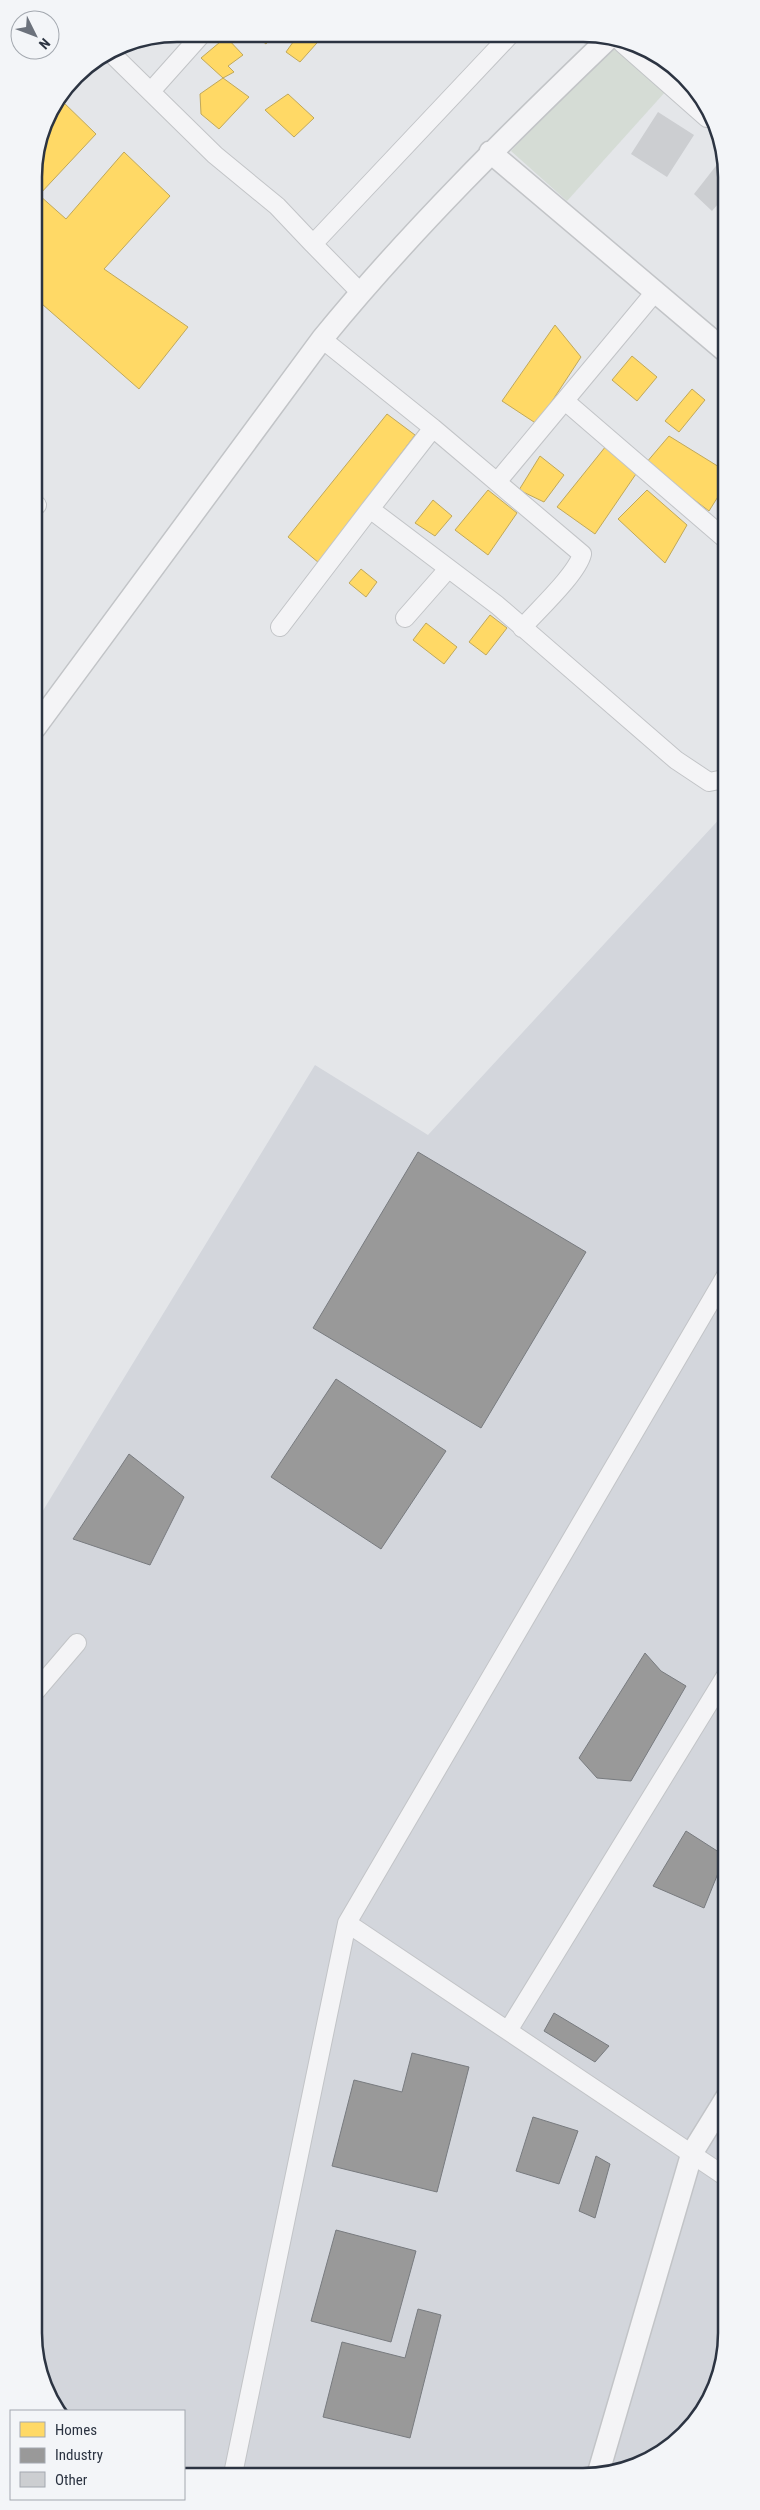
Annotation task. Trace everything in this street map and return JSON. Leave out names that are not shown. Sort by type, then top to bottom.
[{"type":"street","points":[[152,90],[195,42]]},
{"type":"street","points":[[313,244],[503,42]]},
{"type":"street","points":[[43,718],[322,339],[360,292],[490,152],[602,44]]},
{"type":"street","points":[[633,53],[700,112]]},
{"type":"street","points":[[116,58],[152,90],[215,154],[277,206],[360,292]]},
{"type":"street","points":[[490,152],[718,345]]},
{"type":"street","points":[[498,482],[655,292]]},
{"type":"street","points":[[322,339],[433,428],[582,554],[572,572],[522,628]]},
{"type":"street","points":[[565,400],[718,533]]},
{"type":"street","points":[[280,627],[433,428]]},
{"type":"street","points":[[370,509],[448,570],[497,605],[676,760],[709,782],[718,780]]},
{"type":"street","points":[[405,618],[448,570]]},
{"type":"street","points":[[234,2468],[348,1923],[717,1290]]},
{"type":"street","points":[[42,1684],[77,1643]]},
{"type":"street","points":[[509,2029],[717,1689]]},
{"type":"street","points":[[348,1923],[509,2029],[717,2170]]},
{"type":"street","points":[[600,2466],[692,2152],[717,2112]]},
{"type":"shaded area","points":[[609,45],[638,55],[675,81],[567,201],[511,151]]},
{"type":"shaded area","points":[[718,821],[717,2341],[713,2367],[704,2392],[695,2408],[678,2428],[665,2440],[650,2449],[634,2457],[609,2465],[582,2468],[185,2468],[185,2410],[67,2410],[53,2384],[45,2359],[42,2332],[42,1512],[315,1065],[428,1135]]},
{"type":"building: Homes","points":[[220,42],[231,42],[243,55],[228,66],[234,72],[223,78],[201,58]]},
{"type":"building: Homes","points":[[293,42],[318,42],[300,62],[286,52]]},
{"type":"building: Homes","points":[[223,78],[249,97],[219,129],[201,114],[200,94]]},
{"type":"building: Homes","points":[[288,94],[314,118],[294,137],[265,110]]},
{"type":"building: Homes","points":[[64,103],[96,134],[43,191],[43,169],[47,143],[56,118]]},
{"type":"building: Homes","points":[[124,152],[170,196],[104,269],[188,327],[139,389],[43,305],[43,199],[66,219]]},
{"type":"building: Homes","points":[[555,325],[581,357],[537,424],[502,401]]},
{"type":"building: Homes","points":[[632,356],[657,377],[637,401],[612,380]]},
{"type":"building: Homes","points":[[692,389],[705,400],[679,432],[665,421]]},
{"type":"building: Homes","points":[[387,414],[415,435],[319,563],[288,537]]},
{"type":"building: Homes","points":[[669,436],[718,466],[718,497],[709,511],[646,463]]},
{"type":"building: Homes","points":[[606,446],[638,471],[595,534],[557,507]]},
{"type":"building: Homes","points":[[540,456],[564,475],[544,502],[519,490]]},
{"type":"building: Homes","points":[[488,490],[517,513],[488,555],[455,530]]},
{"type":"building: Homes","points":[[647,490],[687,525],[665,563],[618,519]]},
{"type":"building: Homes","points":[[433,500],[452,516],[435,536],[415,523]]},
{"type":"building: Homes","points":[[361,569],[377,582],[366,597],[349,583]]},
{"type":"building: Homes","points":[[490,615],[507,628],[486,655],[469,642]]},
{"type":"building: Homes","points":[[426,623],[457,647],[444,664],[413,640]]},
{"type":"building: Industry","points":[[418,1152],[586,1252],[481,1428],[313,1328]]},
{"type":"building: Industry","points":[[336,1379],[446,1451],[381,1549],[271,1477]]},
{"type":"building: Industry","points":[[129,1454],[184,1497],[150,1565],[73,1539]]},
{"type":"building: Industry","points":[[645,1653],[661,1671],[686,1686],[631,1781],[597,1778],[579,1758]]},
{"type":"building: Industry","points":[[686,1831],[717,1851],[717,1875],[704,1908],[653,1886]]},
{"type":"building: Industry","points":[[554,2013],[609,2046],[595,2062],[544,2031]]},
{"type":"building: Industry","points":[[412,2053],[469,2067],[437,2192],[332,2166],[354,2080],[402,2092]]},
{"type":"building: Industry","points":[[533,2117],[578,2131],[559,2184],[516,2171]]},
{"type":"building: Industry","points":[[596,2156],[610,2164],[595,2218],[579,2211]]},
{"type":"building: Industry","points":[[336,2230],[416,2251],[391,2342],[311,2321]]},
{"type":"building: Industry","points":[[418,2309],[441,2315],[410,2438],[323,2417],[342,2342],[405,2358]]},
{"type":"building: Other","points":[[658,112],[694,135],[667,177],[631,154]]},
{"type":"building: Other","points":[[717,165],[718,204],[712,211],[694,194]]}]
